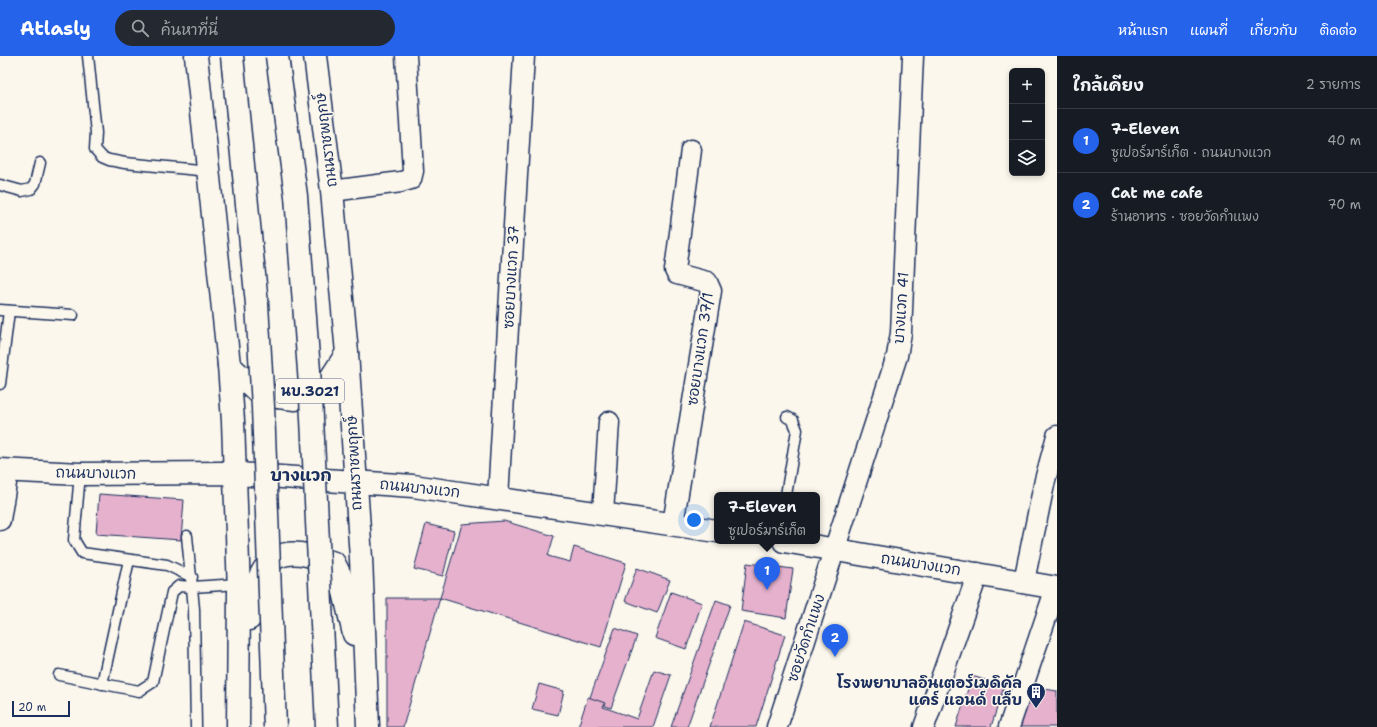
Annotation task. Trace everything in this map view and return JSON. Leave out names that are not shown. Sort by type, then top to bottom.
[{"type":"main road","points":[[196,56],[229,365],[236,474],[239,584],[238,727]]},
{"type":"main road","name":"นบ.3021","points":[[232,56],[257,304],[264,423],[275,727]]},
{"type":"main road","name":"นบ.3021","points":[[277,56],[296,196],[311,398],[327,727]]},
{"type":"main road","name":"ถนนราชพฤกษ์","points":[[315,56],[332,191],[347,353],[361,558],[368,727]]},
{"type":"main road","points":[[229,365],[261,395],[296,399],[316,394],[325,387],[347,353]]},
{"type":"main road","name":"ถนนบางแวก","points":[[4,471],[80,474],[236,474],[413,486],[714,531]]},
{"type":"main road","name":"ถนนบางแวก","points":[[803,544],[978,573],[1057,588]]},
{"type":"main road","points":[[238,686],[255,589],[265,565],[285,554],[306,555],[334,563],[340,575],[366,687]]},
{"type":"street","points":[[332,191],[401,182],[411,179],[413,171],[406,56]]},
{"type":"street","name":"ซอยบางแวก 37","points":[[498,498],[524,56]]},
{"type":"street","name":"บางแวก 41","points":[[834,549],[897,356],[901,333],[913,56]]},
{"type":"street","name":"ซอยบางแวก 37/1","points":[[673,524],[711,291],[707,282],[682,277],[677,274],[675,270],[691,150]]},
{"type":"street","points":[[602,513],[609,422]]},
{"type":"street","points":[[1024,581],[1045,480],[1057,436]]},
{"type":"street","points":[[0,520],[4,471]]},
{"type":"street","name":"ซอยวัดกำแพง","points":[[777,727],[834,549]]},
{"type":"street","points":[[924,727],[978,573]]},
{"type":"street","points":[[1009,727],[1057,588]]},
{"type":"lane","points":[[88,56],[96,133],[95,149],[102,156],[109,160],[125,163],[209,170]]},
{"type":"lane","points":[[0,185],[22,191],[31,189],[35,184],[40,163]]},
{"type":"lane","points":[[0,384],[4,311],[73,315]]},
{"type":"lane","points":[[787,418],[793,420],[797,430],[787,492]]},
{"type":"lane","points":[[80,474],[74,540],[82,553],[167,565],[192,582]]},
{"type":"lane","points":[[187,536],[192,582],[196,727]]},
{"type":"lane","points":[[102,684],[129,560]]},
{"type":"lane","points":[[59,675],[139,691],[153,682],[172,592],[179,586],[192,582],[239,584]]},
{"type":"building","points":[[99,494],[184,500],[181,540],[96,534]]},
{"type":"building","points":[[504,521],[554,536],[548,556],[570,562],[574,547],[626,563],[601,647],[440,598],[462,524]]},
{"type":"building","points":[[426,524],[454,531],[443,576],[414,569]]},
{"type":"building","points":[[747,563],[793,569],[786,618],[741,611]]},
{"type":"building","points":[[637,568],[670,580],[657,613],[625,601]]},
{"type":"building","points":[[671,592],[702,603],[686,649],[655,638]]},
{"type":"building","points":[[387,598],[440,598],[403,727],[387,727]]},
{"type":"building","points":[[716,600],[730,605],[687,727],[671,727]]},
{"type":"building","points":[[744,622],[785,635],[756,727],[710,727]]},
{"type":"building","points":[[615,628],[637,636],[611,708],[589,700]]},
{"type":"building","points":[[654,670],[671,675],[653,727],[578,727],[588,697],[605,703],[603,707],[637,719]]},
{"type":"building","points":[[972,676],[1004,686],[991,727],[956,727]]},
{"type":"building","points":[[539,684],[564,691],[558,715],[532,709]]},
{"type":"building","name":"โรงพยาบาลอินเตอร์เมดิคัล แคร์ แอนด์ แล็บ","points":[[1020,685],[1057,691],[1057,727],[1012,727]]},
{"type":"place","name":"7-Eleven","points":[[767,590]]},
{"type":"place","name":"Cat me cafe","points":[[835,657]]},
{"type":"place","name":"โรงพยาบาลอินเตอร์เมดิคัล แคร์ แอนด์ แล็บ","points":[[1036,709]]},
{"type":"district","name":"บางแวก","points":[[301,475]]}]
